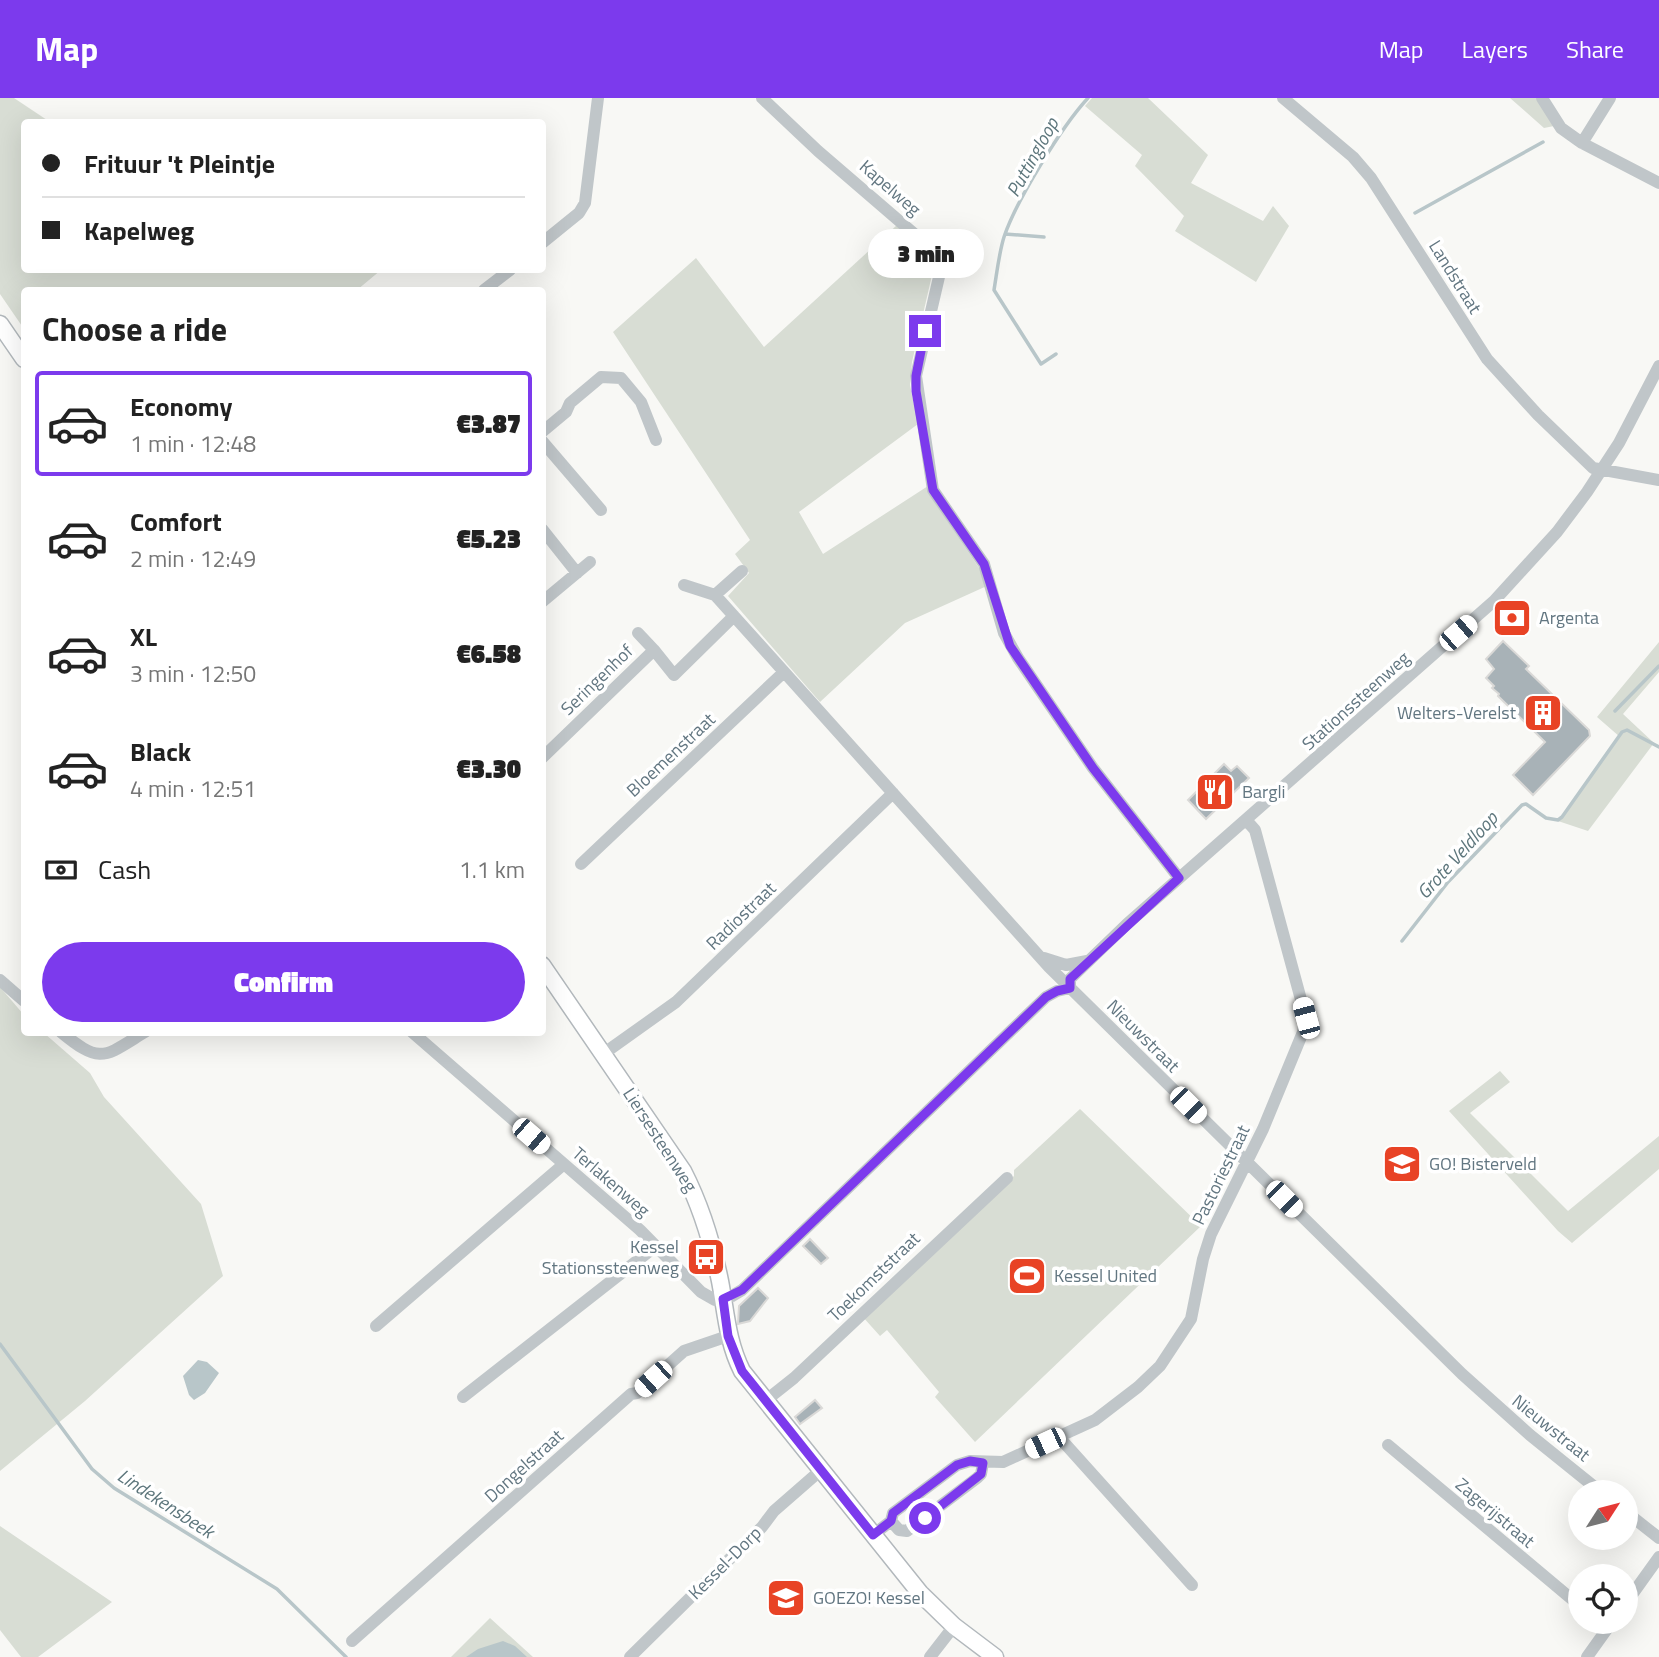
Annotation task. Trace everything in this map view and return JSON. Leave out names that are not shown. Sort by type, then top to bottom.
[{"type":"main road","points":[[0,324],[21,355]]},
{"type":"main road","name":"Liersesteenweg","points":[[546,971],[683,1171],[695,1194],[709,1232],[728,1336]]},
{"type":"main road","points":[[728,1336],[742,1371],[920,1593],[954,1626],[995,1657]]},
{"type":"street","points":[[546,240],[579,213],[585,203],[598,98]]},
{"type":"street","name":"Kapelweg","points":[[762,98],[818,151],[940,256],[942,264],[916,376],[933,490],[984,564],[1004,633],[1018,658],[1093,768],[1179,878]]},
{"type":"street","name":"Landstraat","points":[[1283,98],[1353,158],[1371,178],[1473,339],[1503,379],[1587,465],[1601,470]]},
{"type":"street","points":[[1542,98],[1562,128],[1582,143],[1659,183]]},
{"type":"street","points":[[1582,143],[1610,98]]},
{"type":"street","points":[[488,287],[506,273]]},
{"type":"street","name":"Stationssteenweg","points":[[1070,988],[1070,979],[1087,961],[1494,601],[1557,532],[1601,470],[1619,443],[1659,366]]},
{"type":"street","points":[[546,429],[566,412],[569,403],[601,377],[621,378],[640,402],[656,440]]},
{"type":"street","points":[[546,446],[601,510]]},
{"type":"street","points":[[1601,470],[1659,480]]},
{"type":"street","points":[[546,534],[577,573]]},
{"type":"street","points":[[546,599],[590,562]]},
{"type":"street","points":[[715,596],[742,571]]},
{"type":"street","points":[[684,585],[715,596],[734,616]]},
{"type":"street","name":"Nieuwstraat","points":[[734,616],[1070,988],[1492,1403],[1586,1480]]},
{"type":"street","name":"Seringenhof","points":[[546,754],[654,650],[674,675],[734,616]]},
{"type":"street","points":[[638,633],[654,650]]},
{"type":"street","name":"Bloemenstraat","points":[[581,864],[784,672]]},
{"type":"street","name":"Radiostraat","points":[[603,1054],[676,1002],[893,793]]},
{"type":"street","name":"Pastoriestraat","points":[[983,1463],[1003,1462],[1095,1420],[1160,1366],[1192,1316],[1203,1259],[1211,1234],[1287,1074],[1306,1018],[1255,830],[1247,821]]},
{"type":"street","points":[[1040,955],[1066,965],[1087,961]]},
{"type":"street","points":[[0,980],[21,998]]},
{"type":"street","points":[[723,1299],[742,1290],[1046,997],[1070,988]]},
{"type":"street","points":[[66,1036],[81,1049],[94,1055],[107,1054],[138,1036]]},
{"type":"street","name":"Terlakenweg","points":[[417,1036],[656,1245],[707,1297],[723,1299]]},
{"type":"street","points":[[376,1326],[564,1164]]},
{"type":"street","name":"Toekomststraat","points":[[765,1401],[794,1378],[1007,1178]]},
{"type":"street","points":[[463,1397],[656,1245]]},
{"type":"street","name":"Dongelstraat","points":[[352,1641],[631,1394],[637,1393],[684,1351],[728,1336]]},
{"type":"street","points":[[1059,1437],[1192,1586]]},
{"type":"street","name":"Zagerijstraat","points":[[1388,1445],[1568,1596]]},
{"type":"street","points":[[873,1535],[891,1521],[893,1513],[957,1465],[970,1461],[983,1463],[981,1474],[907,1531],[899,1530],[891,1521]]},
{"type":"street","name":"Kessel-Dorp","points":[[630,1657],[755,1534],[774,1511],[821,1470]]},
{"type":"street","points":[[1638,1521],[1659,1538]]},
{"type":"street","points":[[1638,1586],[1659,1557]]},
{"type":"street","points":[[930,1657],[954,1626]]},
{"type":"street","points":[[1587,1657],[1600,1634]]},
{"type":"shaded area","points":[[0,98],[14,98],[46,119],[21,119],[21,273],[377,273],[361,287],[21,287],[21,325],[0,294]]},
{"type":"shaded area","points":[[1092,98],[1148,98],[1208,155],[1191,183],[1263,221],[1273,206],[1289,226],[1256,282],[1175,231],[1184,216],[1135,166],[1142,155],[1085,106]]},
{"type":"shaded area","points":[[1510,98],[1536,98],[1554,126],[1544,128]]},
{"type":"shaded area","points":[[897,225],[929,252],[935,262],[912,362],[910,385],[918,424],[799,512],[823,554],[928,486],[989,585],[905,623],[820,702],[728,596],[749,573],[735,554],[750,540],[613,332],[696,258],[764,347]]},
{"type":"shaded area","points":[[1659,642],[1659,672],[1623,714],[1654,743],[1588,831],[1558,821],[1620,737],[1597,717]]},
{"type":"shaded area","points":[[0,987],[21,1012],[21,1036],[47,1036],[90,1073],[104,1097],[201,1204],[223,1276],[85,1401],[0,1471]]},
{"type":"shaded area","points":[[1500,1071],[1510,1082],[1470,1113],[1568,1211],[1659,1136],[1659,1169],[1572,1243],[1449,1111]]},
{"type":"shaded area","name":"Kessel United","points":[[1080,1109],[1201,1226],[975,1442],[935,1397],[939,1392],[887,1330],[880,1336],[862,1316],[1014,1176],[1014,1170]]},
{"type":"shaded area","points":[[198,1360],[207,1362],[219,1373],[205,1393],[194,1400],[189,1395],[183,1376]]},
{"type":"shaded area","points":[[0,1526],[112,1602],[38,1657],[21,1657],[0,1630]]},
{"type":"shaded area","points":[[490,1618],[533,1657],[451,1657]]},
{"type":"shaded area","points":[[503,1641],[515,1646],[527,1657],[466,1657],[478,1649]]},
{"type":"building","name":"Welters-Verelst","points":[[1503,641],[1529,666],[1526,669],[1589,730],[1590,736],[1533,795],[1513,775],[1545,742],[1498,696],[1492,688],[1494,686],[1486,678],[1494,669],[1486,659]]},
{"type":"building","name":"Bargli","points":[[1224,764],[1231,771],[1237,766],[1249,778],[1206,819],[1188,800]]},
{"type":"building","points":[[810,1239],[828,1258],[821,1264],[803,1246]]},
{"type":"building","points":[[758,1288],[768,1298],[750,1321],[738,1324],[739,1306]]},
{"type":"building","points":[[815,1400],[822,1408],[800,1424],[795,1417]]},
{"type":"waterway","name":"Puttingloop","points":[[1056,354],[1041,364],[994,290],[999,256],[1010,222],[1053,145],[1088,98]]},
{"type":"waterway","name":"Puttingloop","points":[[1415,213],[1543,142]]},
{"type":"waterway","points":[[1005,234],[1044,237]]},
{"type":"waterway","points":[[1615,711],[1659,666]]},
{"type":"waterway","name":"Grote Veldloop","points":[[1402,941],[1448,882],[1522,805],[1526,804],[1546,818],[1558,820],[1622,732],[1627,730],[1659,747]]},
{"type":"waterway","name":"Lindekensbeek","points":[[0,1344],[92,1469],[114,1488],[277,1589],[346,1657]]},
{"type":"place","name":"Argenta","points":[[1512,618]]},
{"type":"place","name":"Welters-Verelst","points":[[1543,713]]},
{"type":"place","name":"Bargli","points":[[1215,792]]},
{"type":"place","name":"GO! Bisterveld","points":[[1402,1164]]},
{"type":"place","name":"Kessel Stationssteenweg","points":[[706,1257]]},
{"type":"place","name":"Kessel United","points":[[1027,1276]]},
{"type":"place","name":"GOEZO! Kessel","points":[[786,1598]]},
{"type":"route","points":[[925,331],[916,376],[916,391],[933,490],[984,564],[1010,646],[1093,768],[1179,878],[1087,961],[1070,979],[1070,988],[1046,997],[742,1290],[723,1299],[728,1336],[742,1371],[873,1535],[891,1521],[893,1513],[957,1465],[970,1461],[983,1463],[981,1474],[925,1518]]}]
